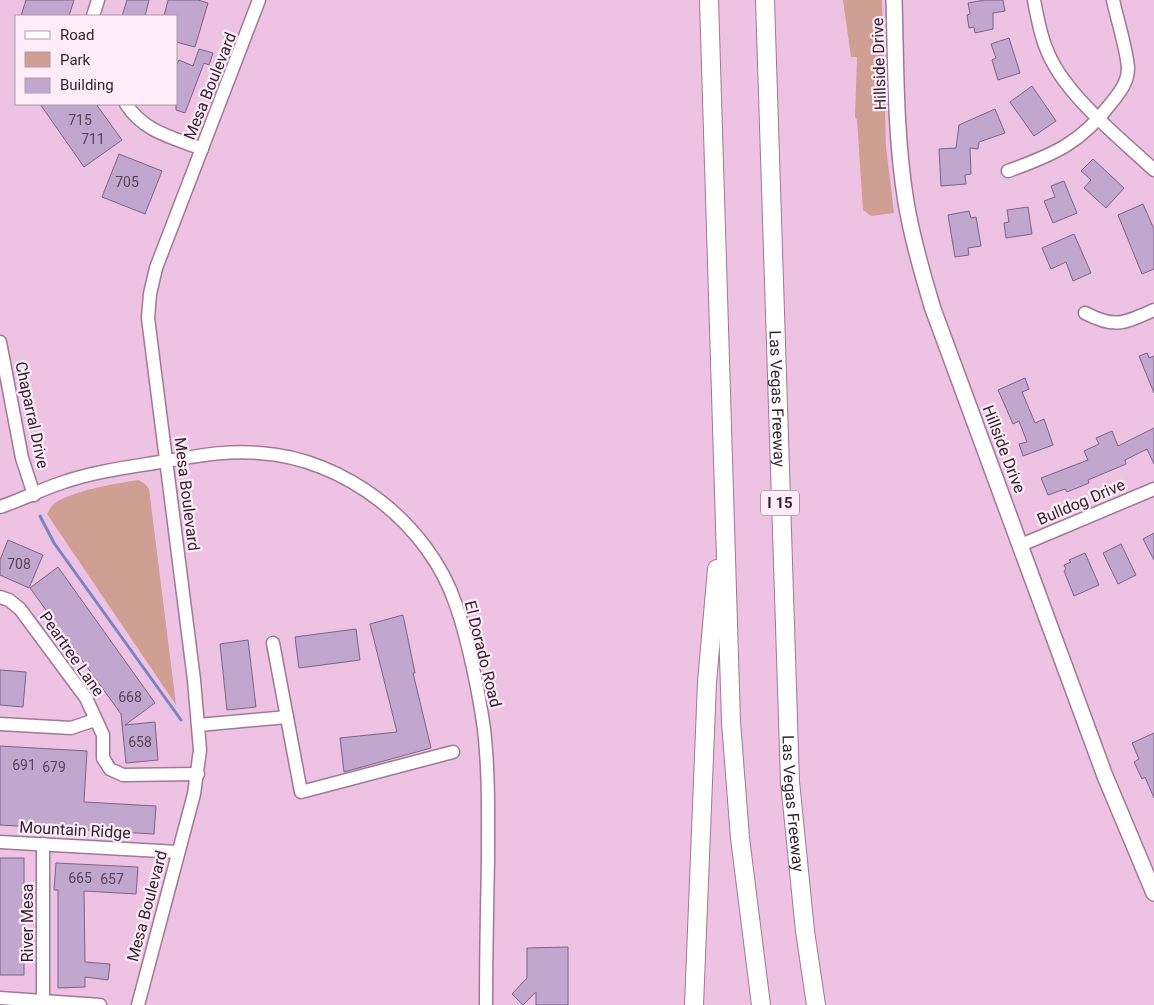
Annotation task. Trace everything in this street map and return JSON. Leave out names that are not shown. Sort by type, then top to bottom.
[{"type":"highway","points":[[709,0],[731,722],[740,838],[760,1005]]},
{"type":"highway","name":"Las Vegas Freeway","points":[[765,0],[790,782],[805,931],[816,1005]]},
{"type":"highway","points":[[694,1005],[707,682],[724,488]]},
{"type":"main road","name":"Hillside Drive","points":[[894,0],[899,146],[912,235],[933,309],[1105,776],[1154,893]]},
{"type":"street","points":[[93,15],[98,0]]},
{"type":"street","name":"Mesa Boulevard","points":[[138,1005],[198,774],[199,725],[148,318],[150,294],[156,268],[259,0]]},
{"type":"street","points":[[1034,0],[1040,32],[1053,63],[1069,86],[1100,119],[1154,170]]},
{"type":"street","points":[[1008,171],[1046,157],[1077,140],[1100,119],[1124,86],[1128,68],[1113,0]]},
{"type":"street","points":[[127,105],[133,115],[147,127],[202,149]]},
{"type":"street","points":[[1085,313],[1104,322],[1125,323],[1154,310]]},
{"type":"street","name":"Chaparral Drive","points":[[0,342],[22,458],[34,495]]},
{"type":"street","name":"El Dorado Road","points":[[0,507],[60,483],[108,470],[216,452],[261,453],[310,464],[341,476],[371,494],[396,514],[418,539],[435,563],[456,604],[484,727],[488,784],[486,1005]]},
{"type":"street","name":"Bulldog Drive","points":[[1021,545],[1154,489]]},
{"type":"street","name":"Peartree Lane","points":[[0,598],[10,600],[20,609],[86,698],[103,735],[103,758],[110,769],[123,775],[198,774]]},
{"type":"street","points":[[273,643],[301,792],[453,752]]},
{"type":"street","points":[[199,725],[287,717]]},
{"type":"street","points":[[0,724],[70,728],[95,720]]},
{"type":"street","name":"Mountain Ridge","points":[[0,842],[178,852]]},
{"type":"street","name":"River Mesa","points":[[43,844],[43,1001]]},
{"type":"street","points":[[0,998],[100,1005]]},
{"type":"green space","points":[[843,0],[882,0],[886,147],[894,213],[871,216],[863,210],[857,120],[855,117],[857,57],[851,57]]},
{"type":"green space","points":[[139,480],[149,489],[176,705],[47,514],[54,504],[71,495],[95,488]]},
{"type":"building","points":[[26,0],[74,0],[69,15],[21,15]]},
{"type":"building","points":[[127,0],[149,0],[145,15],[122,15]]},
{"type":"building","points":[[168,0],[198,0],[208,3],[195,47],[178,43],[178,15],[164,15]]},
{"type":"building","points":[[985,0],[1003,0],[1005,11],[993,13],[993,29],[975,33],[974,27],[969,28],[967,15],[970,14],[968,3]]},
{"type":"building","points":[[1009,38],[1020,73],[998,80],[992,60],[996,58],[991,44]]},
{"type":"building","points":[[199,49],[213,53],[209,65],[204,63],[185,113],[176,110],[176,105],[178,105],[178,62],[179,60],[193,66]]},
{"type":"building","points":[[1032,86],[1056,121],[1034,136],[1010,102]]},
{"type":"building","points":[[41,105],[97,105],[122,140],[84,167]]},
{"type":"building","points":[[995,109],[1005,133],[979,142],[978,149],[970,148],[971,174],[965,175],[966,184],[941,186],[939,149],[956,148],[959,125]]},
{"type":"building","points":[[119,154],[162,171],[145,214],[102,197]]},
{"type":"building","points":[[1093,159],[1124,188],[1106,208],[1084,188],[1091,180],[1081,171]]},
{"type":"building","points":[[1064,181],[1077,213],[1053,223],[1044,201],[1055,197],[1051,186]]},
{"type":"building","points":[[1143,204],[1154,229],[1154,269],[1142,274],[1118,215]]},
{"type":"building","points":[[1028,207],[1032,234],[1006,238],[1004,223],[1009,222],[1007,210]]},
{"type":"building","points":[[969,211],[971,218],[976,217],[981,246],[968,248],[969,255],[955,257],[948,215]]},
{"type":"building","points":[[1074,234],[1091,273],[1073,281],[1066,262],[1051,269],[1042,248]]},
{"type":"building","points":[[1147,353],[1149,358],[1154,356],[1154,393],[1139,356]]},
{"type":"building","points":[[1025,378],[1029,389],[1022,392],[1035,423],[1044,419],[1053,445],[1023,456],[1019,444],[1027,442],[1019,421],[1013,424],[998,390]]},
{"type":"building","points":[[1154,428],[1154,464],[1147,449],[1125,460],[1126,464],[1088,480],[1089,483],[1067,492],[1065,489],[1048,495],[1041,478],[1088,460],[1084,451],[1099,444],[1096,438],[1112,431],[1118,446]]},
{"type":"building","points":[[1154,533],[1154,560],[1143,539]]},
{"type":"building","points":[[8,540],[43,555],[29,588],[0,575],[0,560]]},
{"type":"building","points":[[1121,544],[1136,575],[1118,584],[1103,553]]},
{"type":"building","points":[[1085,553],[1099,585],[1074,596],[1064,571],[1066,569],[1064,565],[1071,562],[1069,560]]},
{"type":"building","points":[[58,567],[155,703],[125,725],[155,722],[158,760],[126,763],[121,714],[30,588]]},
{"type":"building","points":[[403,615],[415,673],[413,673],[431,748],[344,772],[340,738],[397,732],[370,624]]},
{"type":"building","points":[[356,629],[360,660],[299,668],[295,637]]},
{"type":"building","points":[[248,640],[256,707],[227,710],[220,644]]},
{"type":"building","points":[[0,670],[26,672],[23,707],[0,705]]},
{"type":"building","points":[[1154,733],[1154,798],[1145,777],[1142,779],[1134,762],[1139,759],[1132,743]]},
{"type":"building","points":[[0,746],[87,751],[84,802],[156,806],[154,834],[0,825]]},
{"type":"building","points":[[0,858],[24,858],[24,975],[0,975]]},
{"type":"building","points":[[56,863],[138,867],[136,894],[84,891],[85,962],[110,964],[108,980],[85,977],[85,987],[58,988],[58,890],[54,890]]},
{"type":"building","points":[[568,947],[568,1005],[536,1005],[536,992],[523,1005],[512,994],[527,978],[527,948]]},
{"type":"waterway","points":[[40,516],[54,543],[181,720]]}]
